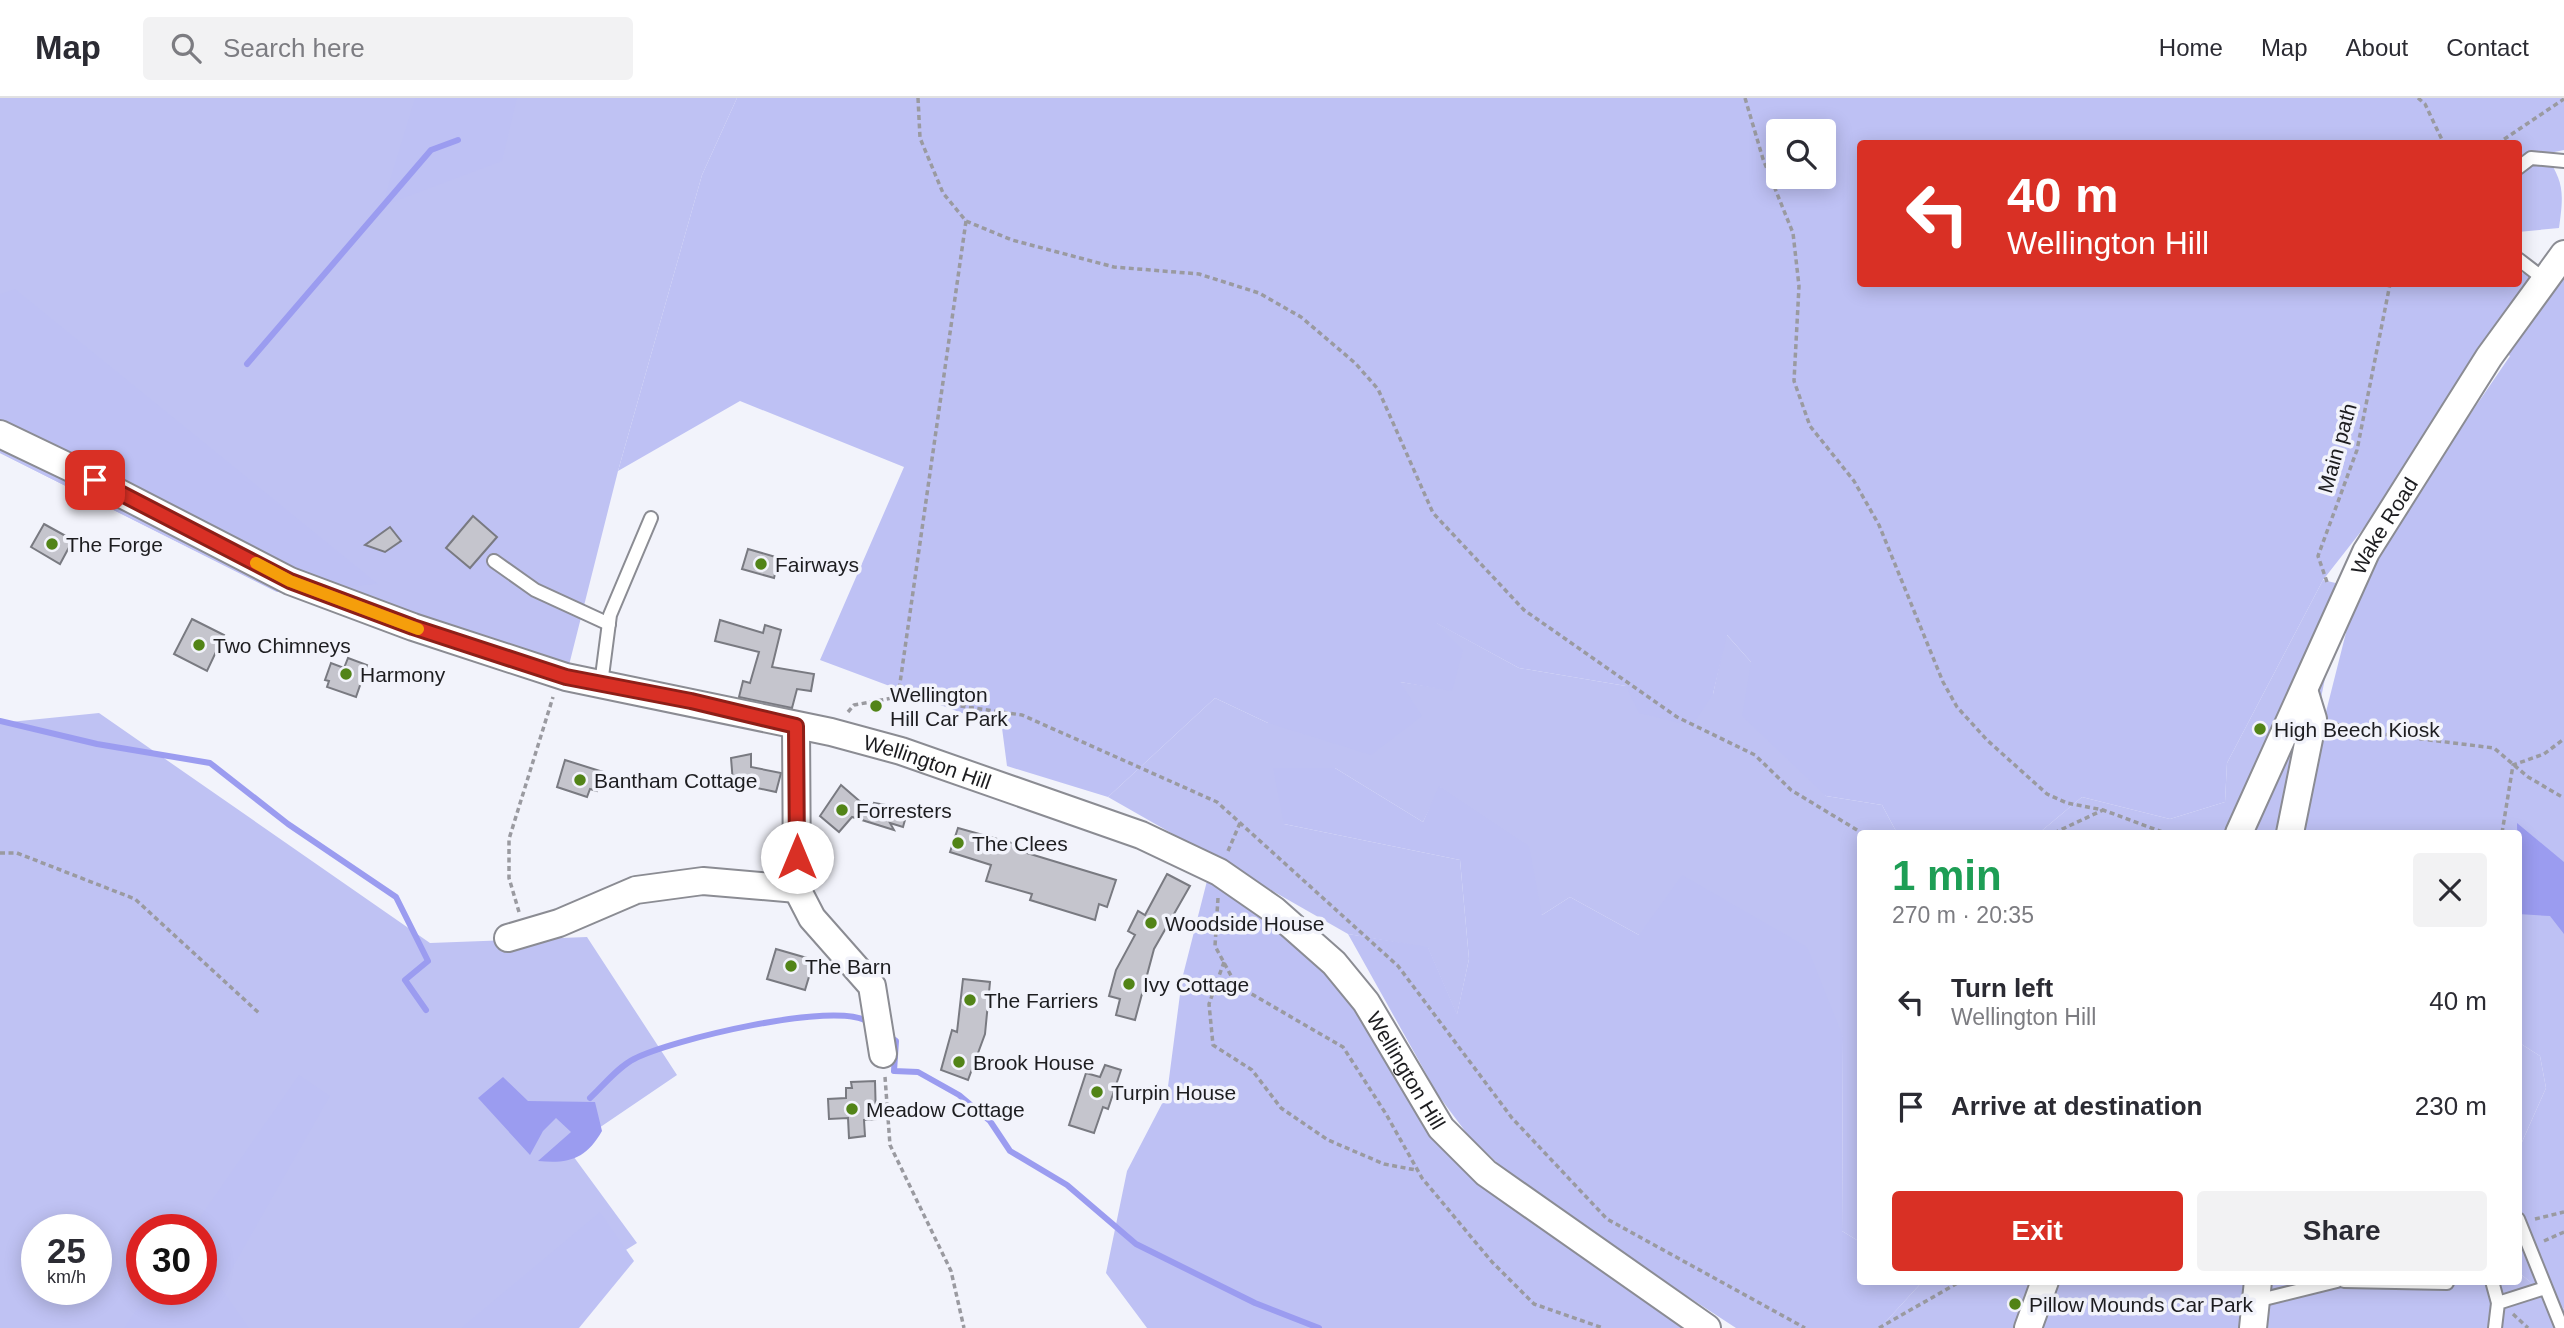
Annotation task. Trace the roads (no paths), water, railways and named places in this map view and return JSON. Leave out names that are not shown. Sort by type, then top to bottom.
[{"type":"street","name":"Wake Road","points":[[2240,830],[2367,552],[2489,357],[2564,254]]},
{"type":"street","name":"Wellington Hill","points":[[0,435],[73,469],[290,581],[413,627],[559,675],[831,732],[972,774],[1140,835],[1219,873],[1273,910],[1334,963],[1366,1002],[1441,1128],[1486,1173],[1707,1328]]},
{"type":"street","points":[[2291,830],[2313,719],[2305,693]]},
{"type":"street","points":[[796,726],[797,889],[812,918],[872,986],[883,1054]]},
{"type":"street","points":[[518,936],[559,923],[636,890],[703,881],[797,889]]},
{"type":"street","points":[[2028,1328],[2039,1285]]},
{"type":"street","points":[[2253,1328],[2257,1291]]},
{"type":"lane","points":[[2522,165],[2530,158],[2564,161]]},
{"type":"lane","points":[[2522,262],[2544,279]]},
{"type":"lane","points":[[601,684],[609,624],[651,518]]},
{"type":"lane","points":[[494,561],[535,590],[609,624]]},
{"type":"lane","points":[[2522,1228],[2562,1328]]},
{"type":"lane","points":[[2257,1291],[2305,1285]]},
{"type":"lane","points":[[2492,1285],[2498,1303],[2495,1328]]},
{"type":"lane","points":[[2498,1303],[2545,1288]]},
{"type":"water","points":[[2517,823],[2564,862],[2564,934],[2550,916],[2522,914],[2522,830],[2517,830]]},
{"type":"water","points":[[503,1077],[528,1101],[595,1102],[602,1131],[590,1148],[576,1158],[559,1162],[538,1161],[571,1132],[556,1118],[543,1131],[530,1155],[478,1098]]},
{"type":"waterway","points":[[247,364],[431,150],[458,140]]},
{"type":"waterway","points":[[0,721],[97,744],[210,763],[288,824],[396,897],[428,961],[405,980],[426,1010]]},
{"type":"waterway","points":[[590,1098],[628,1062],[681,1042],[789,1019],[850,1016],[868,1022]]},
{"type":"waterway","points":[[889,1036],[896,1041],[894,1071],[918,1072],[959,1095],[990,1121],[1010,1151],[1067,1185],[1136,1244],[1255,1303],[1319,1328]]},
{"type":"place","name":"The Forge","points":[[52,544]]},
{"type":"place","name":"Fairways","points":[[761,564]]},
{"type":"place","name":"Two Chimneys","points":[[199,645]]},
{"type":"place","name":"Harmony","points":[[346,674]]},
{"type":"place","name":"Wellington Hill Car Park","points":[[876,706]]},
{"type":"place","name":"High Beech Kiosk","points":[[2260,729]]},
{"type":"place","name":"Bantham Cottage","points":[[580,780]]},
{"type":"place","name":"Forresters","points":[[842,810]]},
{"type":"place","name":"The Clees","points":[[958,843]]},
{"type":"place","name":"Woodside House","points":[[1151,923]]},
{"type":"place","name":"The Barn","points":[[791,966]]},
{"type":"place","name":"Ivy Cottage","points":[[1129,984]]},
{"type":"place","name":"The Farriers","points":[[970,1000]]},
{"type":"place","name":"Brook House","points":[[959,1062]]},
{"type":"place","name":"Turpin House","points":[[1097,1092]]},
{"type":"place","name":"Meadow Cottage","points":[[852,1109]]},
{"type":"place","name":"Pillow Mounds Car Park","points":[[2015,1304]]}]
